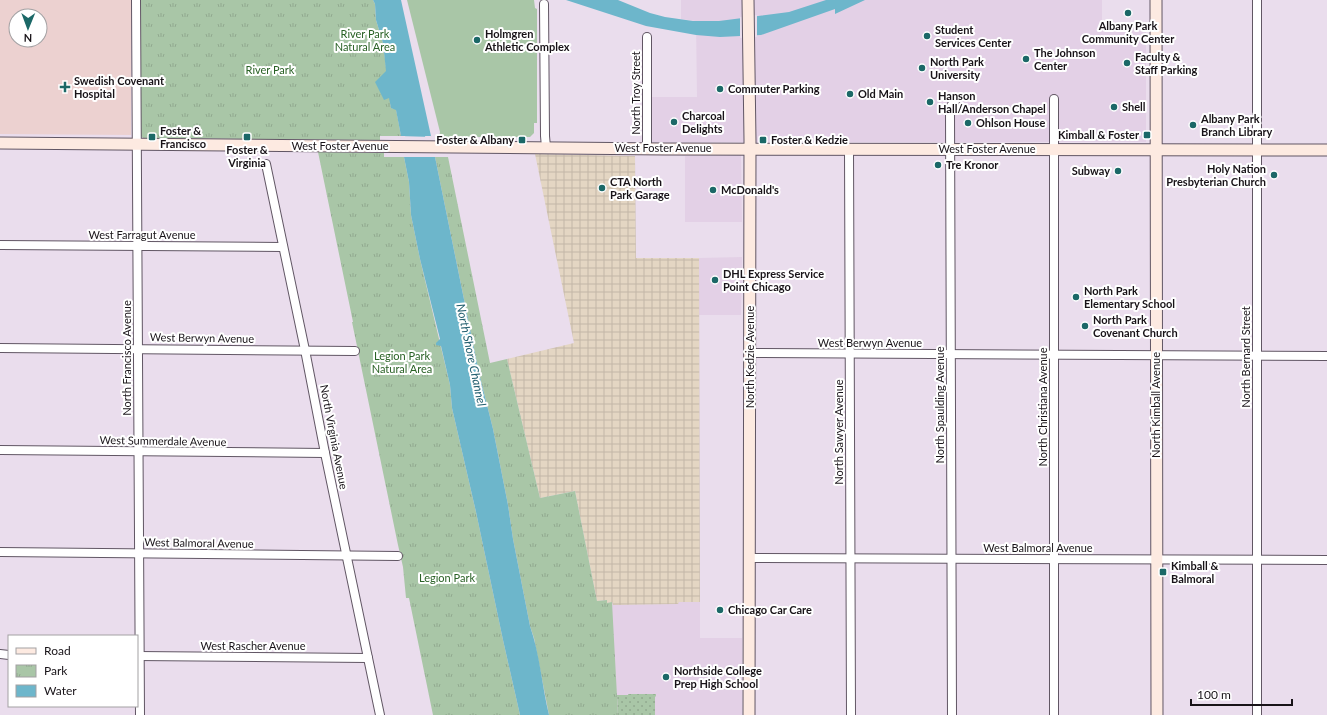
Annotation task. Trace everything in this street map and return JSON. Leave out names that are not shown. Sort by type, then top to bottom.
[{"type":"main road","name":"North Kedzie Avenue","points":[[748,0],[750,149],[749,715]]},
{"type":"main road","name":"North Kimball Avenue","points":[[1156,0],[1155,150],[1157,715]]},
{"type":"main road","name":"West Foster Avenue","points":[[0,143],[750,149],[1327,150]]},
{"type":"street","name":"North Francisco Avenue","points":[[136,0],[139,452],[138,656],[140,715]]},
{"type":"street","name":"North Bernard Street","points":[[1257,0],[1257,715]]},
{"type":"street","points":[[544,4],[544,136],[546,147]]},
{"type":"street","name":"North Troy Street","points":[[647,37],[647,148]]},
{"type":"street","name":"North Spaulding Avenue","points":[[952,715],[950,110],[957,98]]},
{"type":"street","name":"North Christiana Avenue","points":[[1054,99],[1054,715]]},
{"type":"street","name":"North Sawyer Avenue","points":[[849,149],[851,715]]},
{"type":"street","name":"North Virginia Avenue","points":[[266,164],[380,715]]},
{"type":"street","name":"West Farragut Avenue","points":[[0,245],[283,247]]},
{"type":"street","name":"West Berwyn Avenue","points":[[0,348],[355,351]]},
{"type":"street","name":"West Berwyn Avenue","points":[[750,353],[1327,356]]},
{"type":"street","name":"West Summerdale Avenue","points":[[0,450],[325,453]]},
{"type":"street","name":"West Balmoral Avenue","points":[[0,552],[398,556]]},
{"type":"street","name":"West Balmoral Avenue","points":[[750,558],[1327,560]]},
{"type":"street","name":"West Rascher Avenue","points":[[138,656],[368,658]]},
{"type":"shaded area","name":"Swedish Covenant Hospital","points":[[0,0],[131,0],[131,135],[0,134]]},
{"type":"shaded area","name":"North Park University","points":[[681,0],[1102,0],[1102,28],[1146,28],[1146,142],[646,142],[647,97],[697,97],[696,21],[681,19]]},
{"type":"shaded area","points":[[535,154],[635,156],[636,258],[699,258],[700,602],[679,602],[678,604],[613,605],[612,602],[607,603],[607,600],[597,601],[575,491],[540,498],[507,359],[574,343]]},
{"type":"shaded area","points":[[741,155],[742,222],[685,222],[685,156]]},
{"type":"shaded area","points":[[742,257],[741,315],[699,315],[699,258]]},
{"type":"shaded area","points":[[607,600],[612,602],[613,605],[678,604],[678,602],[700,602],[700,638],[742,638],[742,715],[565,715],[597,601]]},
{"type":"green space","name":"River Park","points":[[140,0],[373,0],[375,4],[376,20],[383,43],[391,108],[396,109],[401,136],[380,136],[380,140],[143,138],[141,136]]},
{"type":"green space","name":"Holmgren Athletic Complex","points":[[407,0],[534,0],[535,8],[537,9],[537,123],[534,123],[534,133],[530,137],[439,137],[440,132]]},
{"type":"green space","name":"Legion Park","points":[[318,152],[384,153],[384,157],[404,157],[409,182],[411,215],[420,259],[450,385],[452,408],[520,715],[433,715],[409,598],[406,598],[403,567]]},
{"type":"green space","points":[[435,157],[448,157],[490,363],[507,359],[540,498],[575,491],[597,601],[607,600],[607,603],[612,602],[618,715],[549,715],[534,638],[530,626],[493,429],[479,373]]},
{"type":"green space","points":[[656,694],[655,715],[618,715],[617,695]]},
{"type":"water","name":"North Shore Channel","points":[[373,0],[401,0],[431,136],[425,136],[429,157],[435,157],[479,373],[493,429],[530,626],[536,648],[549,715],[520,715],[452,408],[450,385],[441,346],[436,345],[440,339],[420,259],[411,215],[409,182],[404,157],[410,157],[405,136],[401,136],[396,110],[391,108],[389,98],[384,100],[375,82],[386,71],[383,43],[376,20],[375,4]]},
{"type":"water","points":[[566,0],[618,0],[650,13],[665,17],[693,21],[719,21],[789,12],[826,0],[865,0],[835,14],[835,9],[761,35],[720,37],[696,35],[646,26]]},
{"type":"pier","points":[[757,15],[757,37],[740,38],[740,17]]},
{"type":"pier","points":[[399,136],[433,137],[427,138],[430,155],[435,155],[437,157],[402,157],[404,155],[408,155],[404,138],[400,138]]},
{"type":"place","name":"Albany Park Community Center","points":[[1128,13]]},
{"type":"place","name":"Student Services Center","points":[[927,36]]},
{"type":"place","name":"Holmgren Athletic Complex","points":[[477,40]]},
{"type":"place","name":"The Johnson Center","points":[[1026,59]]},
{"type":"place","name":"Faculty & Staff Parking","points":[[1127,63]]},
{"type":"place","name":"North Park University","points":[[922,68]]},
{"type":"place","name":"Swedish Covenant Hospital","points":[[65,87]]},
{"type":"place","name":"Commuter Parking","points":[[720,89]]},
{"type":"place","name":"Old Main","points":[[850,94]]},
{"type":"place","name":"Hanson Hall/Anderson Chapel","points":[[930,102]]},
{"type":"place","name":"Shell","points":[[1114,107]]},
{"type":"place","name":"Charcoal Delights","points":[[674,122]]},
{"type":"place","name":"Ohlson House","points":[[968,123]]},
{"type":"place","name":"Albany Park Branch Library","points":[[1193,125]]},
{"type":"place","name":"Kimball & Foster","points":[[1147,135]]},
{"type":"place","name":"Foster & Francisco","points":[[152,137]]},
{"type":"place","name":"Foster & Virginia","points":[[247,137]]},
{"type":"place","name":"Foster & Albany","points":[[522,140]]},
{"type":"place","name":"Foster & Kedzie","points":[[763,140]]},
{"type":"place","name":"Tre Kronor","points":[[938,165]]},
{"type":"place","name":"Subway","points":[[1118,171]]},
{"type":"place","name":"Holy Nation Presbyterian Church","points":[[1274,175]]},
{"type":"place","name":"CTA North Park Garage","points":[[602,188]]},
{"type":"place","name":"McDonald's","points":[[713,190]]},
{"type":"place","name":"DHL Express Service Point Chicago","points":[[715,280]]},
{"type":"place","name":"North Park Elementary School","points":[[1076,297]]},
{"type":"place","name":"North Park Covenant Church","points":[[1085,326]]},
{"type":"place","name":"Kimball & Balmoral","points":[[1163,572]]},
{"type":"place","name":"Chicago Car Care","points":[[720,610]]},
{"type":"place","name":"Northside College Prep High School","points":[[666,677]]},
{"type":"park label","name":"River Park Natural Area","points":[[365,40]]},
{"type":"park label","name":"Legion Park Natural Area","points":[[402,362]]}]
